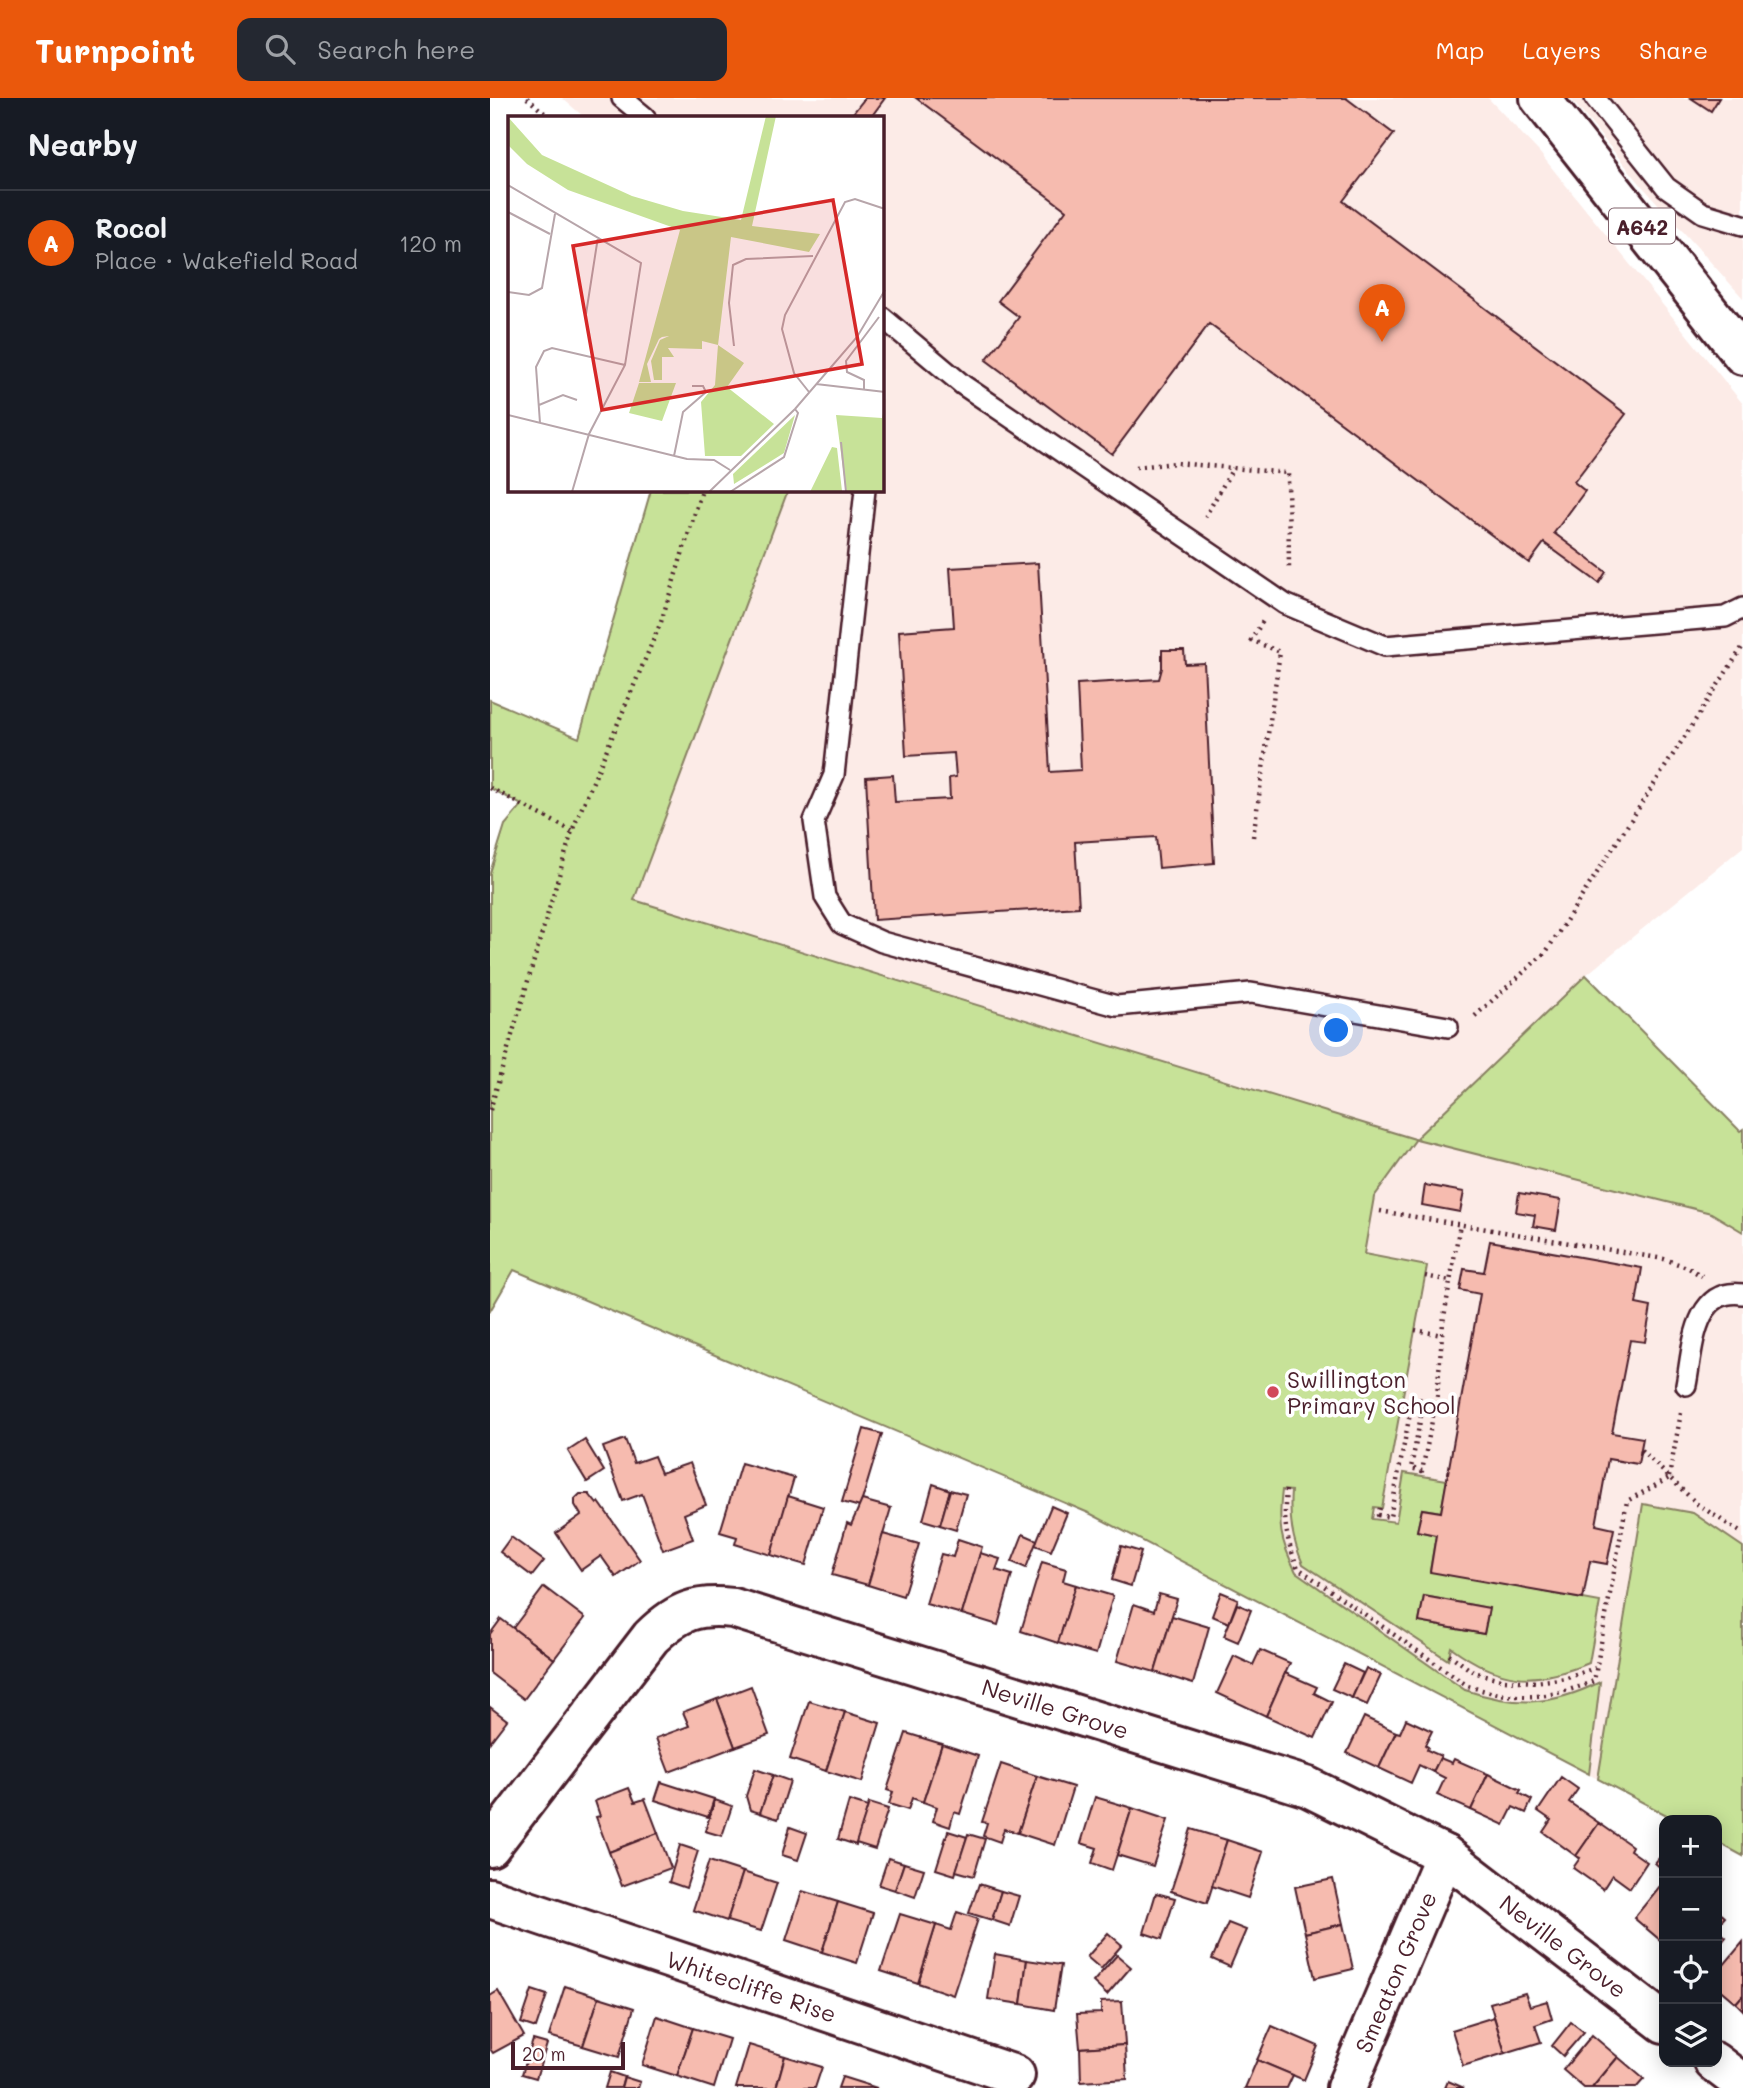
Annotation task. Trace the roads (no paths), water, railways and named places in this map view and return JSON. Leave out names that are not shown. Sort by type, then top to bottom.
[{"type":"street","name":"A642","points":[[1540,98],[1743,355]]},
{"type":"street","name":"Neville Grove","points":[[490,1847],[651,1637],[667,1621],[688,1610],[710,1606],[733,1608],[1308,1787],[1445,1855],[1659,2019]]},
{"type":"street","name":"Smeaton Grove","points":[[1346,2088],[1445,1855]]},
{"type":"street","name":"Whitecliffe Rise","points":[[490,1898],[1015,2076]]},
{"type":"street","points":[[1721,2067],[1743,2084]]},
{"type":"lane","points":[[622,98],[644,116]]},
{"type":"lane","points":[[1595,98],[1667,187],[1703,213],[1743,225]]},
{"type":"lane","points":[[884,323],[963,385],[1285,604],[1385,646],[1725,617],[1743,608]]},
{"type":"lane","points":[[865,492],[835,775],[814,821],[825,897],[842,924],[883,942],[1117,1006],[1251,993],[1448,1027]]},
{"type":"lane","points":[[1686,1385],[1698,1320],[1704,1309],[1733,1295]]},
{"type":"place","name":"Rocol","points":[[1382,342]]},
{"type":"place","name":"Swillington Primary School","points":[[1273,1392]]}]
